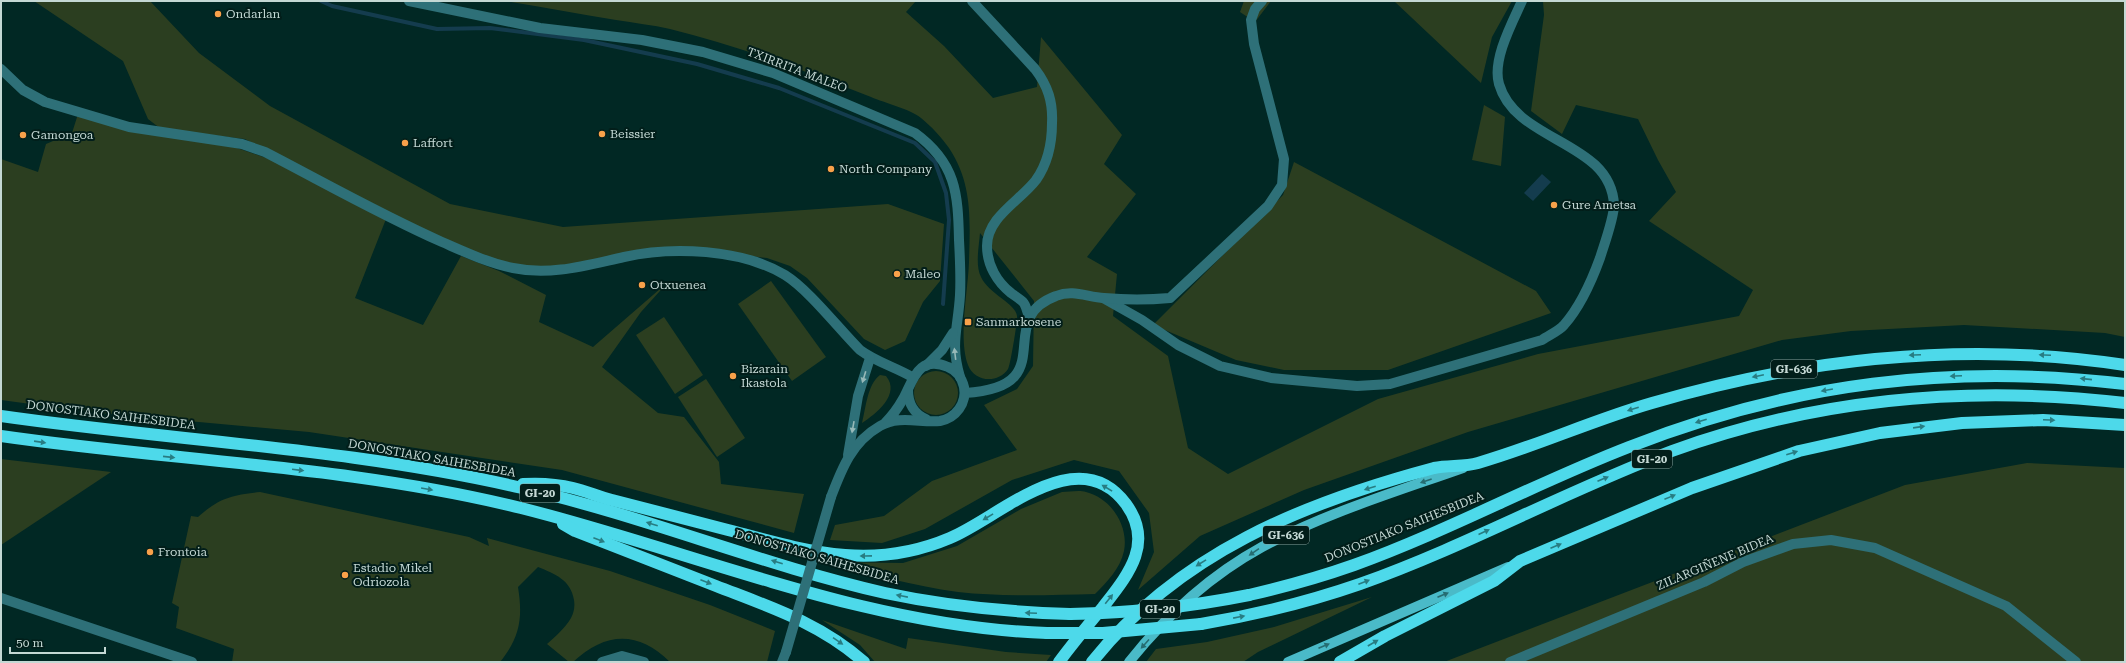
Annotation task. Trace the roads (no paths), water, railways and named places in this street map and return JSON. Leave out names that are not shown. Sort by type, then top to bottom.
[{"type":"highway","name":"GI-636","points":[[1476,463],[1652,403],[1741,380],[1830,364],[1879,358],[1958,353],[2047,355],[2125,365]]},
{"type":"highway","name":"DONOSTIAKO SAIHESBIDEA","points":[[1,416],[121,432],[323,453],[410,466],[508,485],[632,518],[817,574],[887,593],[989,610],[1070,614],[1168,608],[1248,595],[1299,582],[1355,564],[1429,535],[1627,447],[1707,419],[1776,400],[1874,382],[1959,376],[2046,376],[2125,384]]},
{"type":"highway","name":"GI-20","points":[[1,436],[110,451],[363,479],[483,500],[552,516],[627,537],[846,603],[955,626],[1047,633],[1133,631],[1201,624],[1288,606],[1360,584],[1438,553],[1635,465],[1754,425],[1838,407],[1876,402],[1960,395],[2044,395],[2125,403]]},
{"type":"highway","points":[[1340,662],[1385,636],[1494,581],[1520,561],[1726,475],[1799,451],[1842,441],[1922,427],[1962,423],[2043,420],[2125,425]]},
{"type":"highway","points":[[1092,662],[1128,622],[1163,590],[1199,564],[1251,533],[1310,509],[1366,489],[1438,467],[1476,463]]},
{"type":"highway","points":[[508,485],[540,484],[572,488],[603,498],[776,543],[825,552],[862,556],[899,553],[935,544],[969,528],[1040,487],[1063,480],[1083,479],[1093,481],[1112,490],[1126,504],[1135,521],[1137,550],[1127,576],[1059,662]]},
{"type":"highway","points":[[552,516],[575,531],[767,606],[809,625],[846,646],[864,662]]},
{"type":"main road","name":"GI-636","points":[[1129,662],[1167,620],[1213,580],[1261,548],[1315,521],[1476,463]]},
{"type":"main road","points":[[1288,662],[1520,561]]},
{"type":"street","name":"TXIRRITA MALEO","points":[[409,1],[540,28],[642,40],[703,52],[773,73],[915,133],[934,149],[942,159],[951,175],[957,192],[960,295],[954,331],[955,354],[960,377]]},
{"type":"street","points":[[972,1],[1035,69],[1043,80],[1051,98],[1052,141],[1045,162],[1036,179],[1000,216],[991,230],[987,246],[989,262],[995,276],[1010,292],[1024,303],[1029,316]]},
{"type":"street","points":[[964,393],[995,389],[1016,377],[1022,364],[1025,331],[1029,316],[1037,306],[1047,300],[1067,293],[1077,293],[1103,298],[1170,298],[1268,206],[1282,185],[1284,159],[1254,44],[1251,20],[1255,9],[1262,1]]},
{"type":"street","points":[[1103,298],[1142,320],[1178,345],[1220,366],[1271,378],[1357,386],[1390,384],[1542,340],[1564,326],[1580,302],[1597,266],[1614,205],[1606,177],[1588,158],[1528,123],[1511,107],[1499,84],[1499,56],[1522,1]]},
{"type":"street","points":[[1,69],[23,90],[45,102],[130,127],[242,144],[265,152],[416,230],[497,265],[540,272],[563,270],[641,253],[694,251],[738,258],[772,268],[798,286],[860,350],[870,358],[899,369],[910,381]]},
{"type":"street","points":[[885,424],[899,407],[910,381],[918,371],[926,366],[942,350],[954,331]]},
{"type":"street","points":[[782,662],[831,497],[847,458],[858,396],[870,358]]},
{"type":"street","points":[[847,458],[869,433],[885,424],[907,419],[944,420],[955,413],[962,405],[964,393],[960,377],[947,366],[937,364],[926,366]]},
{"type":"street","points":[[910,381],[908,396],[911,407],[920,416],[930,420]]},
{"type":"street","name":"ZILARGIÑENE BIDEA","points":[[1510,662],[1704,582],[1743,562],[1794,544],[1830,540],[1875,548],[2006,606],[2076,662]]},
{"type":"street","points":[[1,598],[192,662]]},
{"type":"street","points":[[602,662],[622,656],[644,662]]},
{"type":"water","points":[[1542,174],[1551,182],[1533,201],[1524,193]]},
{"type":"waterway","points":[[321,1],[332,6],[437,29],[490,28],[584,40],[697,64],[779,88],[915,143],[935,162],[946,193],[949,220],[943,304]]},
{"type":"place","name":"Ondarlan","points":[[218,14]]},
{"type":"place","name":"Beissier","points":[[602,134]]},
{"type":"place","name":"Gamongoa","points":[[23,135]]},
{"type":"place","name":"Laffort","points":[[405,143]]},
{"type":"place","name":"North Company","points":[[831,169]]},
{"type":"place","name":"Gure Ametsa","points":[[1554,205]]},
{"type":"place","name":"Maleo","points":[[897,274]]},
{"type":"place","name":"Otxuenea","points":[[642,285]]},
{"type":"place","name":"Sanmarkosene","points":[[968,322]]},
{"type":"place","name":"Bizarain Ikastola","points":[[733,376]]},
{"type":"place","name":"Frontoia","points":[[150,552]]},
{"type":"place","name":"Estadio Mikel Odriozola","points":[[345,575]]}]
